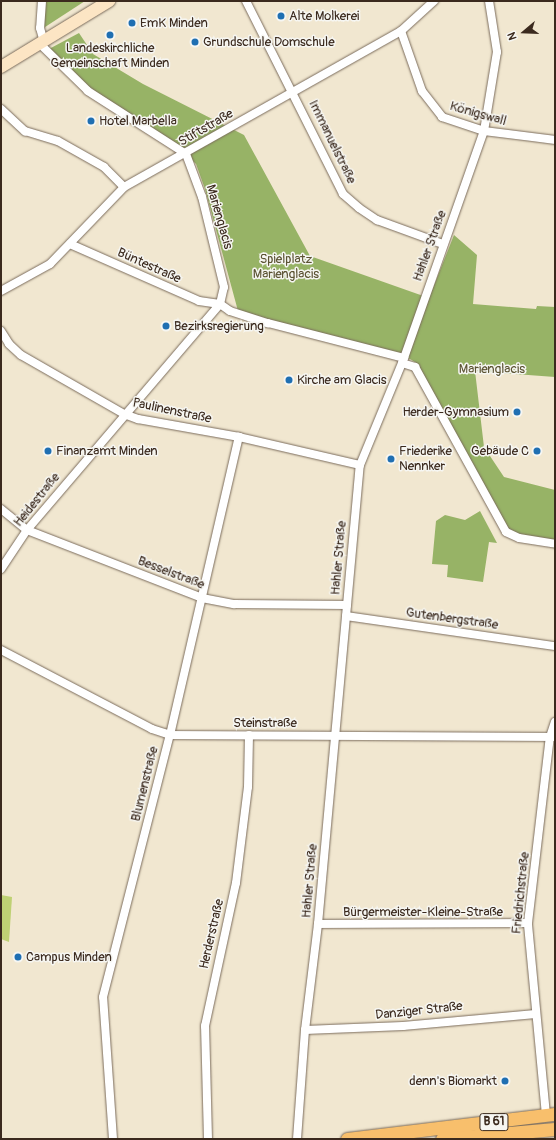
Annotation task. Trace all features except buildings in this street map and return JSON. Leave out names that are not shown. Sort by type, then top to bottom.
[{"type":"main road","name":"B 61","points":[[347,1139],[551,1114]]},
{"type":"main road","name":"B 61","points":[[442,1139],[555,1128]]},
{"type":"street","points":[[42,1],[40,28],[42,43],[88,91],[186,154]]},
{"type":"street","points":[[1,67],[109,1]]},
{"type":"street","name":"Immanuelstraße","points":[[246,1],[344,194],[359,208],[377,220],[443,244]]},
{"type":"street","name":"Stiftstraße","points":[[1,291],[46,267],[124,187],[186,154],[401,31],[434,1]]},
{"type":"street","name":"Hahler Straße","points":[[297,1139],[305,1030],[318,924],[360,465],[403,360],[484,131],[497,52],[489,1]]},
{"type":"street","name":"Königswall","points":[[401,31],[417,82],[433,108],[450,121],[484,131],[555,140]]},
{"type":"street","points":[[1,109],[25,132],[58,141],[104,167],[124,187]]},
{"type":"street","name":"Marienglacis","points":[[186,154],[202,197],[224,279],[220,304]]},
{"type":"street","name":"Büntestraße","points":[[70,244],[199,301],[220,304]]},
{"type":"street","points":[[220,304],[230,311],[403,360],[415,367],[506,532],[519,538],[555,544]]},
{"type":"street","name":"Heidestraße","points":[[1,568],[27,530],[124,414],[220,304]]},
{"type":"street","name":"Paulinenstraße","points":[[1,331],[9,344],[21,355],[124,414],[138,419],[239,437],[360,465]]},
{"type":"street","name":"Blumenstraße","points":[[113,1139],[103,997],[170,735],[239,437]]},
{"type":"street","name":"Besselstraße","points":[[1,509],[27,530],[202,598],[234,604],[347,605]]},
{"type":"street","name":"Gutenbergstraße","points":[[346,616],[555,646]]},
{"type":"street","name":"Steinstraße","points":[[1,650],[152,728],[170,735],[552,737]]},
{"type":"street","name":"Friedrichstraße","points":[[551,1114],[535,1014],[528,923],[555,722]]},
{"type":"street","name":"Herderstraße","points":[[208,1139],[205,1026],[236,883],[248,787],[249,735]]},
{"type":"street","name":"Bürgermeister-Kleine-Straße","points":[[318,924],[528,923]]},
{"type":"street","name":"Danziger Straße","points":[[305,1030],[403,1026],[535,1014]]},
{"type":"green space","points":[[46,1],[85,1],[42,29]]},
{"type":"green space","name":"Marienglacis","points":[[79,33],[93,54],[143,84],[244,135],[310,256],[429,298],[454,235],[477,255],[473,304],[536,309],[537,306],[555,307],[555,377],[475,371],[484,447],[504,477],[555,490],[555,548],[504,533],[418,364],[410,359],[238,311],[205,189],[196,164],[186,154],[92,91],[49,49]]},
{"type":"green space","points":[[480,511],[497,543],[489,542],[483,582],[447,577],[448,565],[432,564],[436,521],[445,515],[465,520]]},
{"type":"green space","points":[[1,895],[12,897],[9,942],[1,939]]},
{"type":"place","name":"Alte Molkerei","points":[[281,16]]},
{"type":"place","name":"EmK Minden","points":[[132,23]]},
{"type":"place","name":"Landeskirchliche Gemeinschaft Minden","points":[[110,35]]},
{"type":"place","name":"Grundschule Domschule","points":[[195,42]]},
{"type":"place","name":"Hotel Marbella","points":[[91,121]]},
{"type":"place","name":"Bezirksregierung","points":[[166,326]]},
{"type":"place","name":"Kirche am Glacis","points":[[289,380]]},
{"type":"place","name":"Herder-Gymnasium","points":[[517,412]]},
{"type":"place","name":"Finanzamt Minden","points":[[48,451]]},
{"type":"place","name":"Gebäude C","points":[[537,451]]},
{"type":"place","name":"Friederike Nennker","points":[[391,459]]},
{"type":"place","name":"Campus Minden","points":[[18,957]]},
{"type":"place","name":"denn's Biomarkt","points":[[505,1081]]},
{"type":"park label","name":"Spielplatz Marienglacis","points":[[286,268]]}]
